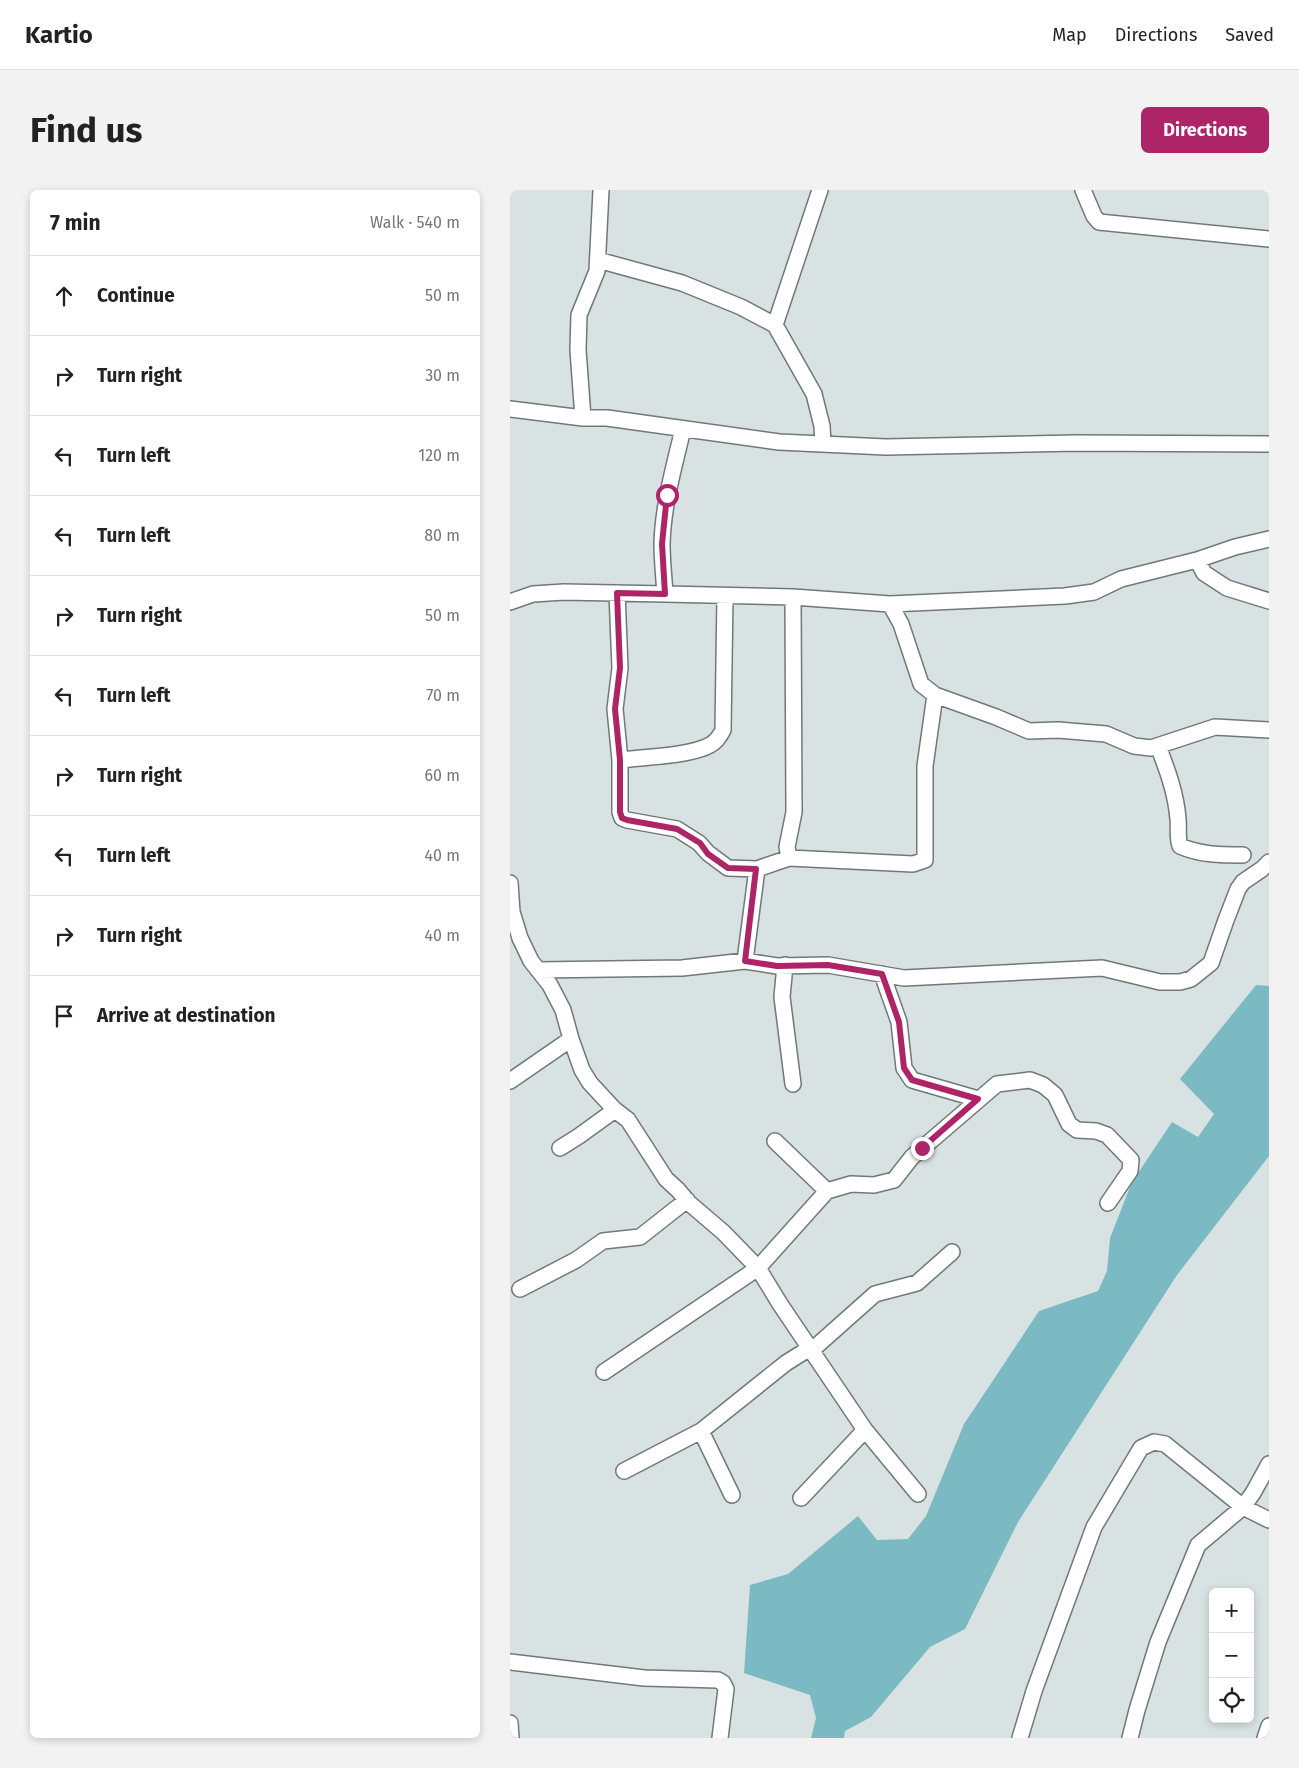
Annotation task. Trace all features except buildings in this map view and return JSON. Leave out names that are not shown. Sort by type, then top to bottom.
[{"type":"street","points":[[583,418],[578,350],[579,315],[597,271],[601,190]]},
{"type":"street","points":[[775,324],[820,190]]},
{"type":"street","points":[[1083,190],[1094,216],[1099,222],[1269,239]]},
{"type":"street","points":[[598,260],[682,284],[741,307],[775,324],[814,394],[822,426],[823,444]]},
{"type":"street","points":[[510,408],[583,418],[607,418],[778,442],[886,446],[1075,443],[1269,444]]},
{"type":"street","points":[[665,594],[662,544],[664,522],[667,495],[682,429]]},
{"type":"street","points":[[510,602],[533,594],[564,592],[793,597],[890,604],[1065,596],[1094,592],[1121,579],[1197,560],[1234,547],[1269,540]]},
{"type":"street","points":[[1197,560],[1204,573],[1227,588],[1269,601]]},
{"type":"street","points":[[617,593],[620,668],[615,709],[620,760],[620,812],[622,818],[677,829],[700,843],[708,854],[728,868],[756,869],[789,858],[913,864],[925,860],[926,766],[935,695]]},
{"type":"street","points":[[620,760],[695,752],[711,745],[721,734],[723,730],[725,596]]},
{"type":"street","points":[[789,858],[787,847],[794,812],[793,597]]},
{"type":"street","points":[[890,604],[901,624],[921,684],[935,695],[1029,731],[1058,730],[1106,734],[1134,746],[1151,748],[1215,727],[1269,730]]},
{"type":"street","points":[[1158,746],[1169,776],[1178,818],[1180,846],[1193,852],[1212,855],[1244,854]]},
{"type":"street","points":[[538,970],[682,968],[745,961],[785,965],[828,965],[904,978],[1102,968],[1160,982],[1180,982],[1191,979],[1211,963],[1238,888],[1269,862]]},
{"type":"street","points":[[745,961],[756,869]]},
{"type":"street","points":[[510,883],[512,912],[520,938],[531,961],[550,985],[563,1010],[582,1070],[590,1083],[615,1110],[628,1120],[655,1165],[666,1179],[758,1268],[865,1430],[918,1494]]},
{"type":"street","points":[[785,965],[782,998],[794,1084]]},
{"type":"street","points":[[882,974],[899,1022],[904,1068],[912,1080],[978,1099]]},
{"type":"street","points":[[510,1081],[571,1039]]},
{"type":"street","points":[[604,1372],[758,1268],[827,1191],[851,1184],[874,1185],[894,1180],[912,1157],[997,1084],[1030,1080],[1043,1085],[1055,1095],[1069,1124],[1077,1130],[1096,1131],[1107,1135],[1131,1160],[1130,1171],[1108,1203]]},
{"type":"street","points":[[560,1148],[615,1110]]},
{"type":"street","points":[[775,1141],[827,1191]]},
{"type":"street","points":[[520,1289],[576,1260],[604,1241],[640,1237],[687,1200]]},
{"type":"street","points":[[624,1470],[701,1431],[786,1363],[811,1349],[875,1294],[897,1290],[917,1283],[952,1252]]},
{"type":"street","points":[[800,1498],[865,1430]]},
{"type":"street","points":[[701,1431],[732,1495]]},
{"type":"street","points":[[1020,1738],[1034,1691],[1094,1527],[1141,1448],[1154,1442],[1165,1444],[1243,1507],[1269,1520]]},
{"type":"street","points":[[1130,1738],[1158,1642],[1198,1545],[1243,1507],[1269,1464]]},
{"type":"street","points":[[510,1662],[644,1678],[718,1680],[723,1683],[726,1689],[720,1738]]},
{"type":"street","points":[[510,1723],[512,1738]]},
{"type":"street","points":[[1265,1738],[1269,1726]]},
{"type":"shaded area","points":[[1256,985],[1269,986],[1269,1156],[1177,1275],[1018,1522],[965,1629],[930,1647],[871,1717],[845,1731],[844,1738],[811,1738],[816,1718],[810,1695],[744,1673],[750,1585],[788,1574],[858,1516],[877,1540],[908,1539],[926,1516],[964,1424],[1039,1311],[1098,1291],[1107,1271],[1110,1238],[1132,1182],[1172,1122],[1198,1137],[1214,1114],[1180,1079]]},
{"type":"route","points":[[667,495],[662,544],[665,594],[617,593],[620,668],[615,709],[620,760],[620,812],[622,818],[677,829],[700,843],[708,854],[728,868],[756,869],[745,961],[777,966],[828,965],[882,974],[899,1022],[904,1068],[912,1080],[978,1099],[922,1148]]}]
